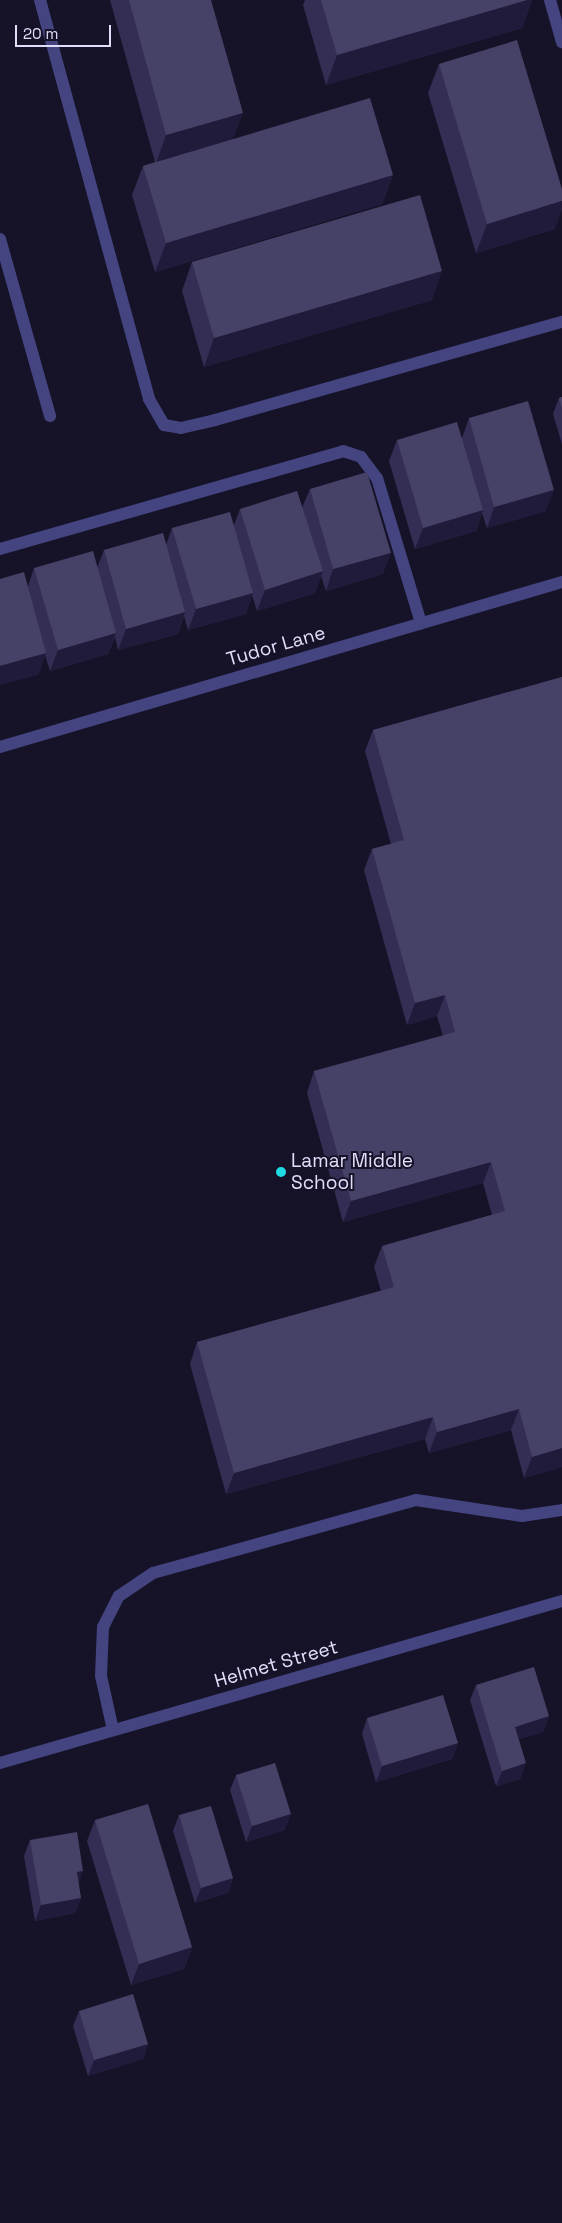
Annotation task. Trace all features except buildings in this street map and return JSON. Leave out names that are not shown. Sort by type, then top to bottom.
[{"type":"street","points":[[40,0],[149,399],[164,425],[181,428],[215,420],[562,322]]},
{"type":"street","points":[[550,0],[562,42]]},
{"type":"street","points":[[0,239],[50,416]]},
{"type":"street","points":[[0,549],[343,451],[361,457],[377,478],[421,623]]},
{"type":"street","name":"Tudor Lane","points":[[0,746],[562,582]]},
{"type":"street","points":[[113,1730],[100,1676],[103,1627],[119,1596],[153,1574],[416,1500],[522,1516],[562,1510]]},
{"type":"street","name":"Helmet Street","points":[[0,1762],[562,1601]]},
{"type":"place","name":"Lamar Middle School","points":[[281,1172]]}]
